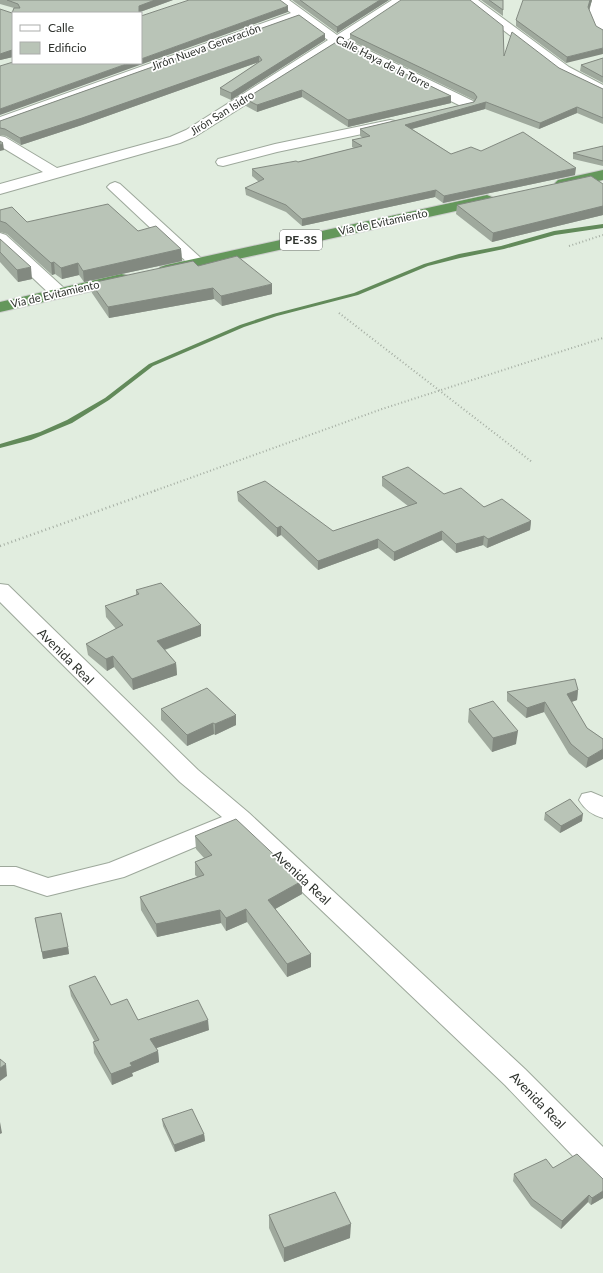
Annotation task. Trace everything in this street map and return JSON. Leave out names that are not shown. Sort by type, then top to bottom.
[{"type":"highway","points":[[548,187],[603,175]]},
{"type":"highway","name":"Vía de Evitamiento","points":[[0,307],[501,197]]},
{"type":"street","name":"Calle Haya de la Torre","points":[[281,0],[336,40],[468,104],[446,110]]},
{"type":"street","name":"Jirón San Isidro","points":[[0,189],[175,140],[191,134],[400,0]]},
{"type":"street","points":[[470,0],[564,70],[603,90]]},
{"type":"street","points":[[598,0],[595,12],[603,32]]},
{"type":"street","name":"Jirón Nueva Generación","points":[[0,122],[300,14]]},
{"type":"street","points":[[564,70],[583,65]]},
{"type":"street","points":[[223,162],[276,148],[402,121]]},
{"type":"street","points":[[0,140],[56,174]]},
{"type":"street","points":[[116,187],[197,263]]},
{"type":"street","points":[[0,238],[59,293]]},
{"type":"street","name":"Avenida Real","points":[[0,590],[189,776],[240,819],[598,1155]]},
{"type":"street","points":[[0,876],[16,876],[46,887],[115,871],[240,819]]},
{"type":"path","points":[[569,246],[603,235]]},
{"type":"path","points":[[339,313],[532,462]]},
{"type":"path","points":[[0,546],[382,409],[603,338]]},
{"type":"building","points":[[7,0],[155,0],[139,6],[139,12],[12,12],[14,8],[20,8],[18,4]]},
{"type":"building","points":[[189,0],[280,0],[288,6],[142,59],[142,16]]},
{"type":"building","points":[[300,0],[380,0],[337,27]]},
{"type":"building","points":[[401,0],[470,0],[503,26],[504,56],[512,32],[559,68],[603,89],[603,118],[577,107],[540,123],[486,102],[405,125],[451,154],[471,147],[481,151],[523,132],[576,168],[444,196],[436,190],[302,219],[286,205],[245,188],[264,179],[252,169],[296,161],[298,162],[362,146],[352,140],[370,136],[360,129],[474,102],[477,97],[474,93],[350,34]]},
{"type":"building","points":[[489,0],[503,0],[503,10]]},
{"type":"building","points":[[523,0],[590,0],[588,7],[596,26],[603,30],[603,48],[567,57],[516,20]]},
{"type":"building","points":[[0,9],[12,13],[12,50],[0,54]]},
{"type":"building","points":[[299,15],[325,34],[231,93],[220,88],[262,60],[259,56],[82,118],[20,138],[5,129],[0,128],[0,121]]},
{"type":"building","points":[[338,41],[451,96],[348,120],[302,90],[257,105],[245,99]]},
{"type":"building","points":[[603,58],[603,77],[581,65]]},
{"type":"building","points":[[12,62],[12,64],[126,64],[0,109],[0,66]]},
{"type":"building","points":[[603,146],[603,161],[573,153]]},
{"type":"building","points":[[591,176],[603,184],[603,206],[493,233],[457,205]]},
{"type":"building","points":[[108,204],[138,231],[156,226],[181,249],[83,271],[78,263],[61,268],[54,262],[51,263],[6,223],[0,221],[0,210],[12,207],[27,222]]},
{"type":"building","points":[[0,239],[31,267],[17,270],[0,252]]},
{"type":"building","points":[[237,256],[272,284],[221,296],[213,288],[108,307],[91,283],[193,261],[198,266]]},
{"type":"building","points":[[408,467],[444,494],[461,488],[484,507],[502,499],[531,521],[488,539],[484,536],[456,544],[442,531],[394,552],[378,539],[318,561],[281,526],[277,528],[237,492],[265,481],[333,531],[417,503],[382,477]]},
{"type":"building","points":[[161,583],[201,625],[157,641],[176,663],[132,679],[113,656],[106,659],[86,644],[123,625],[105,606],[139,594],[136,590]]},
{"type":"building","points":[[575,679],[578,690],[567,694],[587,728],[603,739],[603,749],[588,758],[571,744],[545,702],[527,708],[507,692]]},
{"type":"building","points":[[207,688],[236,715],[215,724],[213,723],[187,735],[161,709]]},
{"type":"building","points":[[493,701],[518,731],[493,738],[469,709]]},
{"type":"building","points":[[570,799],[583,814],[561,826],[545,813]]},
{"type":"building","points":[[236,819],[302,881],[268,900],[311,954],[287,964],[246,909],[226,918],[220,910],[156,924],[140,897],[204,875],[195,862],[212,855],[195,836]]},
{"type":"building","points":[[61,913],[68,947],[42,952],[35,918]]},
{"type":"building","points":[[95,976],[111,1005],[127,999],[138,1020],[198,1000],[208,1020],[150,1039],[158,1051],[130,1063],[132,1066],[111,1074],[93,1042],[99,1040],[69,986]]},
{"type":"building","points":[[0,1059],[6,1064],[0,1068]]},
{"type":"building","points":[[192,1109],[204,1134],[174,1145],[162,1119]]},
{"type":"building","points":[[577,1154],[603,1179],[603,1191],[592,1198],[589,1195],[562,1221],[532,1199],[514,1174],[546,1159],[553,1168]]},
{"type":"building","points":[[335,1192],[351,1224],[284,1248],[269,1215]]},
{"type":"waterway","points":[[0,446],[14,443],[56,428],[95,407],[151,365],[242,326],[275,315],[356,294],[426,265],[459,256],[502,248],[554,233],[603,226]]}]
